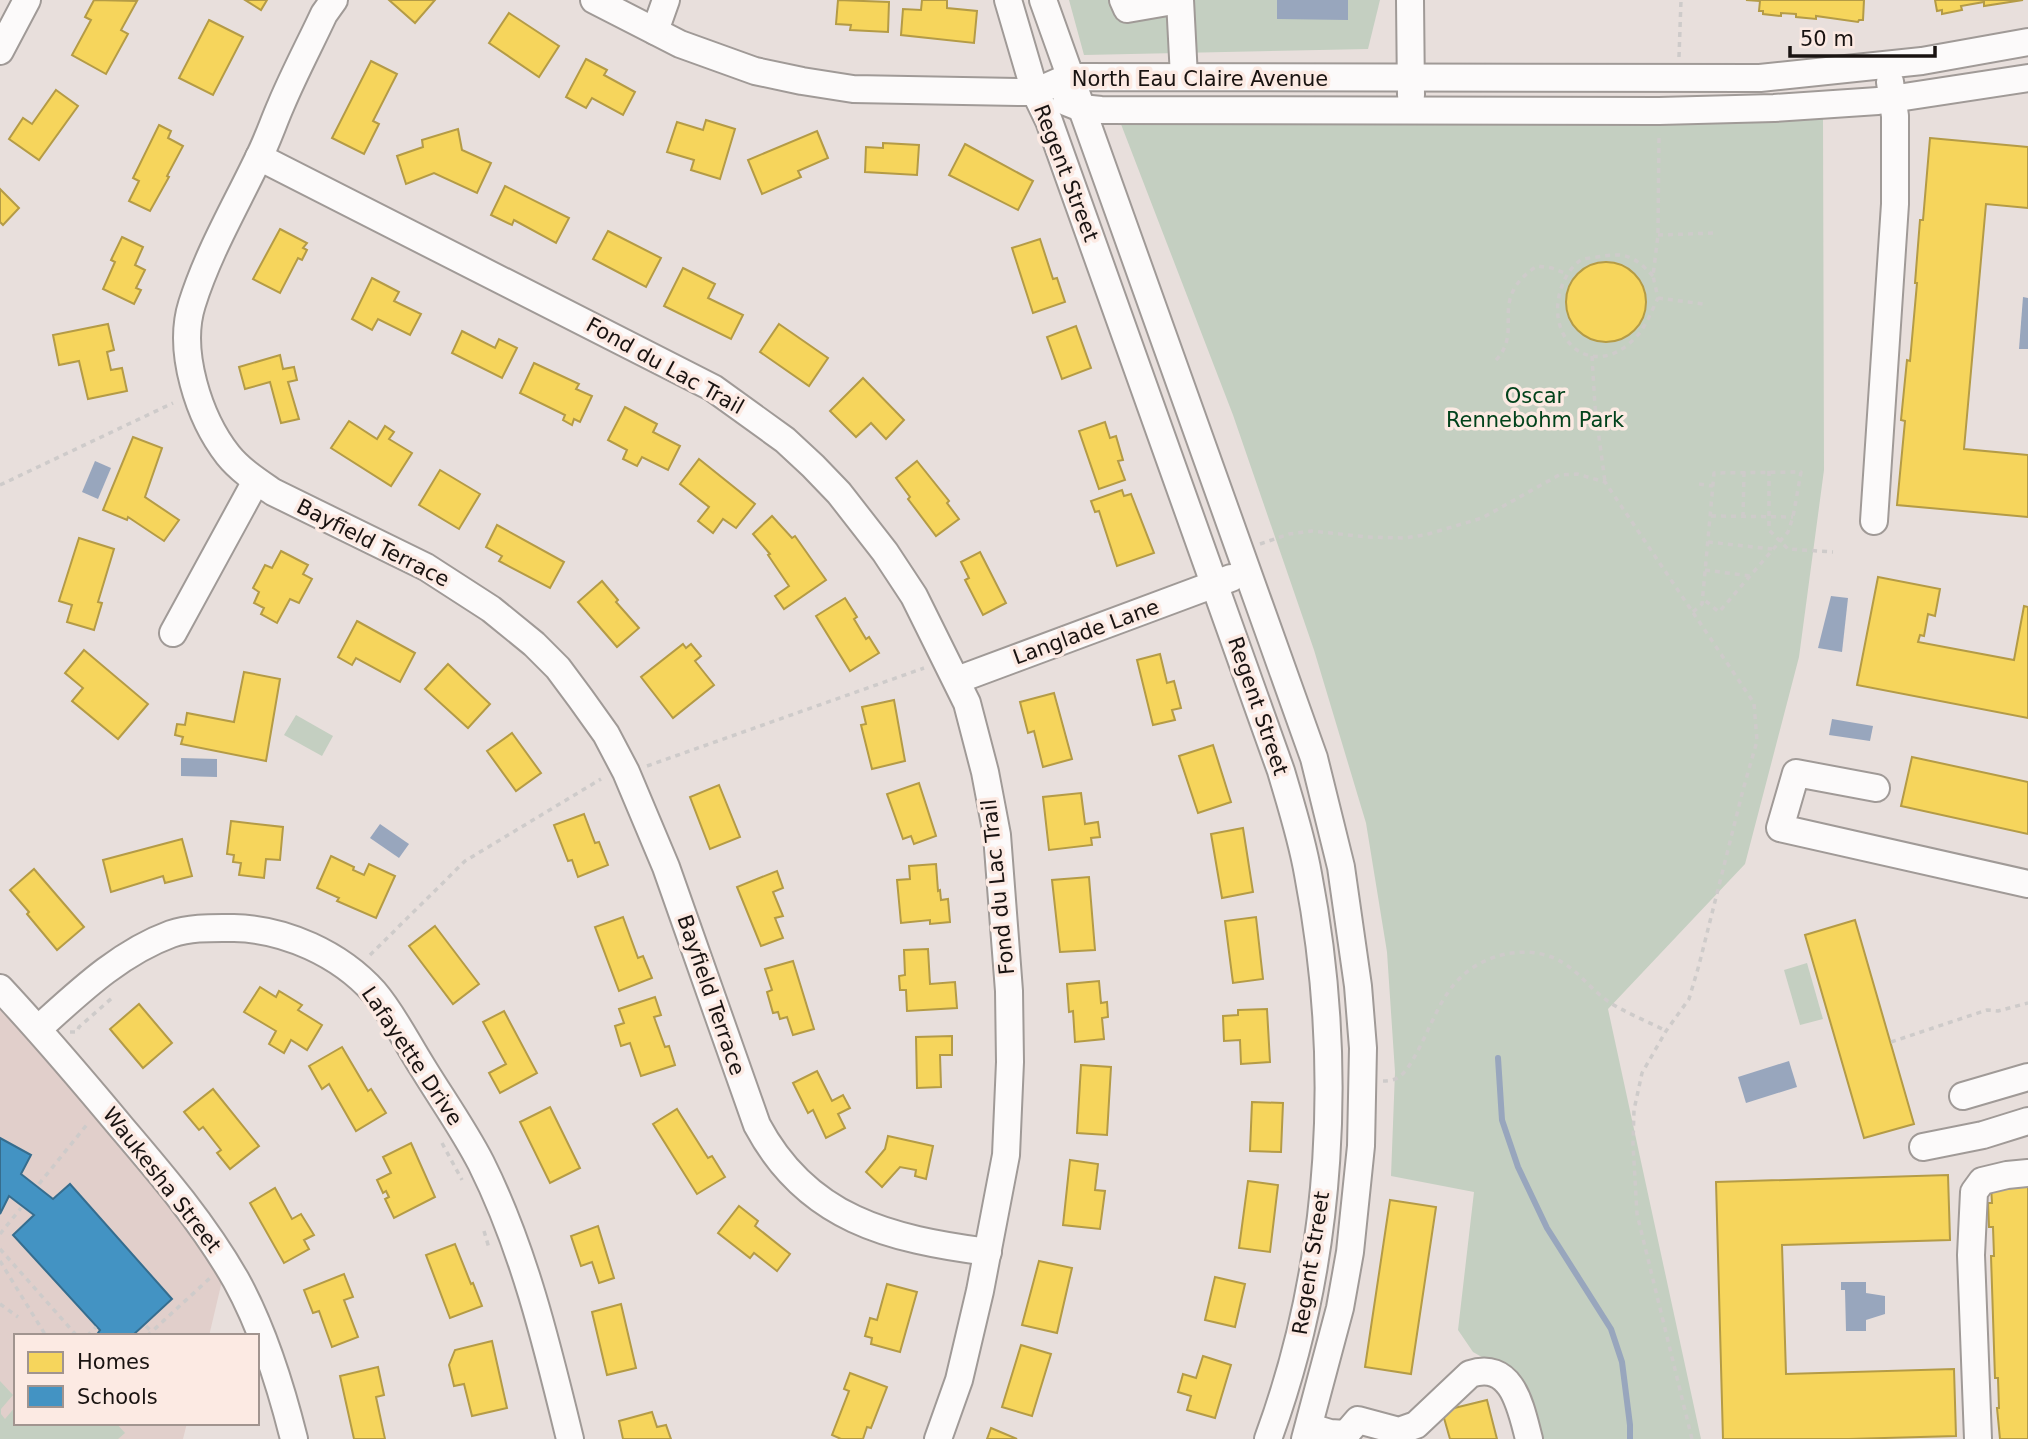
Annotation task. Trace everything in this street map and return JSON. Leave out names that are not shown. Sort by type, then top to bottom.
[{"type":"street","points":[[0,51],[27,0]]},
{"type":"street","name":"Bayfield Terrace","points":[[334,0],[324,14],[259,157],[218,237],[191,306],[188,329],[190,370],[201,407],[214,432],[229,456],[256,481],[273,492],[426,567],[491,609],[534,644],[558,668],[606,734],[626,772],[666,867],[744,1091],[767,1143],[786,1169],[813,1195],[869,1227],[951,1247],[988,1252]]},
{"type":"street","points":[[594,0],[680,44],[755,71],[802,81],[853,89],[1035,92]]},
{"type":"street","points":[[655,31],[666,0]]},
{"type":"street","name":"Regent Street","points":[[1008,0],[1035,92],[1049,121],[1282,771],[1308,872],[1325,990],[1328,1097],[1324,1193],[1318,1248],[1304,1320],[1283,1397],[1268,1439]]},
{"type":"street","name":"Regent Street","points":[[1042,0],[1314,758],[1332,823],[1349,915],[1363,1048],[1361,1146],[1350,1252],[1340,1308],[1308,1433]]},
{"type":"street","points":[[1123,0],[1127,9],[1180,0],[1184,77]]},
{"type":"street","points":[[1410,0],[1412,111]]},
{"type":"street","name":"North Eau Claire Avenue","points":[[1035,92],[1069,76],[1760,78],[1944,58],[2028,42]]},
{"type":"street","points":[[1874,521],[1895,204],[1895,116],[1888,64]]},
{"type":"street","name":"North Eau Claire Avenue","points":[[1035,92],[1081,108],[1101,110],[1412,111],[1659,119],[1892,99],[2028,78]]},
{"type":"street","name":"Fond du Lac Trail","points":[[259,157],[713,388],[776,433],[839,493],[886,552],[914,596],[967,703],[985,772],[997,835],[1009,991],[1010,1062],[1006,1155],[988,1252],[959,1380],[937,1439]]},
{"type":"street","points":[[173,633],[256,481]]},
{"type":"street","name":"Langlade Lane","points":[[957,680],[1247,573]]},
{"type":"street","points":[[1876,788],[1796,772],[1780,828],[2028,884]]},
{"type":"street","name":"Lafayette Drive","points":[[38,1028],[98,976],[138,950],[172,934],[202,928],[253,928],[288,936],[350,968],[375,993],[480,1162],[523,1266],[551,1361],[570,1439]]},
{"type":"street","name":"Waukesha Street","points":[[0,988],[38,1028],[148,1158],[210,1237],[237,1283],[258,1331],[284,1400],[294,1439]]},
{"type":"street","points":[[1963,1096],[2028,1077]]},
{"type":"street","points":[[1923,1147],[1983,1135],[2028,1121]]},
{"type":"street","points":[[1978,1439],[1971,1255],[1974,1192],[1982,1181],[2028,1173]]},
{"type":"street","points":[[1308,1433],[1346,1434],[1358,1420],[1399,1431],[1416,1425],[1470,1374],[1480,1371],[1502,1377],[1511,1386],[1529,1439]]},
{"type":"path","points":[[1679,59],[1681,0]]},
{"type":"path","points":[[1653,276],[1637,259],[1617,253],[1581,260],[1567,274],[1556,297],[1558,324],[1567,341],[1578,352],[1592,356],[1613,355],[1638,336],[1658,298],[1653,276],[1658,235],[1659,119]]},
{"type":"path","points":[[1658,235],[1716,233]]},
{"type":"path","points":[[1496,360],[1502,354],[1506,343],[1511,292],[1518,281],[1538,266],[1567,274]]},
{"type":"path","points":[[1658,298],[1703,304]]},
{"type":"path","points":[[1592,356],[1595,407],[1605,482],[1754,703],[1757,741],[1689,999],[1666,1031],[1642,1073],[1634,1110],[1637,1214],[1692,1439]]},
{"type":"path","points":[[0,485],[173,402]]},
{"type":"path","points":[[1769,471],[1769,530],[1788,549],[1833,552]]},
{"type":"path","points":[[1742,517],[1744,472]]},
{"type":"path","points":[[1693,612],[1702,604],[1702,598],[1714,473],[1801,472],[1788,532],[1719,612],[1702,598]]},
{"type":"path","points":[[1255,546],[1289,534],[1312,531],[1367,537],[1404,538],[1425,535],[1482,517],[1559,475],[1577,474],[1605,482]]},
{"type":"path","points":[[1699,484],[1713,486]]},
{"type":"path","points":[[1710,516],[1793,517]]},
{"type":"path","points":[[1708,542],[1772,549]]},
{"type":"path","points":[[1705,570],[1750,576]]},
{"type":"path","points":[[647,766],[923,668]]},
{"type":"path","points":[[370,956],[465,861],[601,779]]},
{"type":"path","points":[[1378,1081],[1399,1077],[1409,1064],[1447,994],[1461,976],[1478,963],[1502,954],[1544,954],[1562,962],[1582,976],[1610,1003],[1666,1031]]},
{"type":"path","points":[[70,1031],[78,1032],[82,1023],[120,990]]},
{"type":"path","points":[[1891,1042],[1987,1010],[1998,1012],[2028,1003]]},
{"type":"path","points":[[39,1184],[89,1122]]},
{"type":"path","points":[[440,1140],[467,1190]]},
{"type":"path","points":[[0,1234],[21,1208]]},
{"type":"path","points":[[484,1228],[489,1248]]},
{"type":"path","points":[[0,1249],[75,1334]]},
{"type":"path","points":[[0,1261],[45,1334]]},
{"type":"path","points":[[150,1334],[210,1278]]},
{"type":"path","points":[[0,1304],[18,1317]]},
{"type":"path","points":[[146,1326],[152,1332]]},
{"type":"path","points":[[89,1334],[96,1327]]},
{"type":"shaded area","points":[[0,988],[226,1264],[209,1334],[14,1334],[14,1425],[186,1425],[183,1439],[0,1439]]},
{"type":"green space","points":[[1069,0],[1380,0],[1368,49],[1084,55]]},
{"type":"green space","name":"Oscar Rennebohm Park","points":[[1119,119],[1823,119],[1824,470],[1799,657],[1745,864],[1608,1009],[1701,1439],[1540,1439],[1524,1381],[1473,1352],[1458,1330],[1474,1192],[1391,1176],[1395,1072],[1387,952],[1366,823],[1314,650],[1233,415]]},
{"type":"green space","points":[[296,715],[333,736],[322,756],[284,735]]},
{"type":"green space","points":[[1807,963],[1823,1019],[1800,1025],[1784,970]]},
{"type":"green space","points":[[0,1381],[13,1395],[1,1409],[1,1414],[5,1419],[14,1408],[14,1425],[118,1425],[125,1433],[118,1439],[0,1439]]},
{"type":"water","points":[[1277,0],[1348,0],[1348,20],[1277,19]]},
{"type":"water","points":[[2023,297],[2028,298],[2028,349],[2019,349]]},
{"type":"water","points":[[95,461],[111,468],[98,499],[82,492]]},
{"type":"water","points":[[1831,596],[1848,598],[1842,652],[1818,648]]},
{"type":"water","points":[[1832,719],[1873,726],[1870,741],[1829,735]]},
{"type":"water","points":[[181,758],[217,759],[217,777],[181,776]]},
{"type":"water","points":[[380,824],[409,844],[399,858],[370,838]]},
{"type":"water","points":[[1789,1061],[1797,1087],[1746,1103],[1738,1077]]},
{"type":"water","points":[[1841,1282],[1866,1282],[1866,1293],[1885,1296],[1885,1314],[1866,1320],[1866,1331],[1846,1331],[1845,1290],[1841,1290]]},
{"type":"building: Homes","points":[[94,0],[137,1],[121,30],[128,34],[106,74],[72,55],[91,20],[85,17]]},
{"type":"building: Homes","points":[[245,0],[267,0],[261,10]]},
{"type":"building: Homes","points":[[389,0],[435,0],[415,23]]},
{"type":"building: Homes","points":[[838,0],[889,2],[888,32],[850,30],[851,25],[836,24]]},
{"type":"building: Homes","points":[[922,0],[947,0],[947,8],[977,11],[974,43],[901,35],[903,9],[921,10]]},
{"type":"building: Homes","points":[[1746,0],[1864,0],[1863,20],[1858,22],[1816,16],[1816,19],[1796,17],[1796,14],[1763,14],[1763,11],[1759,11],[1760,1]]},
{"type":"building: Homes","points":[[1935,0],[2023,0],[1984,6],[1984,2],[1961,6],[1962,10],[1942,14],[1942,10],[1937,11]]},
{"type":"building: Homes","points":[[509,13],[559,46],[539,77],[489,43]]},
{"type":"building: Homes","points":[[209,20],[243,37],[213,95],[179,78]]},
{"type":"building: Homes","points":[[586,59],[607,70],[604,75],[635,92],[623,115],[592,98],[586,108],[566,97]]},
{"type":"building: Homes","points":[[371,61],[397,74],[373,121],[379,124],[364,154],[332,138]]},
{"type":"building: Homes","points":[[56,90],[78,106],[39,160],[9,139],[23,118],[32,124]]},
{"type":"building: Homes","points":[[706,120],[735,129],[720,179],[691,170],[694,160],[667,152],[677,122],[703,130]]},
{"type":"building: Homes","points":[[159,125],[171,131],[168,138],[183,146],[150,211],[129,201],[139,181],[133,178]]},
{"type":"building: Homes","points":[[458,129],[462,150],[491,163],[477,193],[434,173],[406,184],[397,156],[423,147],[422,140]]},
{"type":"building: Homes","points":[[817,131],[828,158],[798,171],[801,177],[762,194],[748,160]]},
{"type":"building: Homes","points":[[1930,138],[2028,147],[2028,208],[1986,204],[1964,449],[2028,455],[2028,517],[1897,505],[1905,421],[1901,420],[1907,360],[1910,361],[1920,220],[1923,220]]},
{"type":"building: Homes","points":[[883,143],[919,145],[917,175],[865,172],[866,147],[883,148]]},
{"type":"building: Homes","points":[[965,144],[1033,181],[1018,210],[949,175]]},
{"type":"building: Homes","points":[[505,186],[569,218],[556,243],[514,220],[512,225],[491,215]]},
{"type":"building: Homes","points":[[0,189],[19,208],[3,225],[0,222]]},
{"type":"building: Homes","points":[[280,229],[307,243],[303,248],[307,250],[302,260],[298,258],[280,293],[253,279]]},
{"type":"building: Homes","points":[[608,231],[661,258],[646,287],[593,259]]},
{"type":"building: Homes","points":[[122,237],[143,247],[135,265],[145,270],[136,288],[141,290],[134,304],[103,289],[115,262],[111,260]]},
{"type":"building: Homes","points":[[1040,239],[1053,279],[1057,278],[1065,302],[1033,313],[1012,248]]},
{"type":"building: Homes","points":[[1606,262],[1621,265],[1634,274],[1643,287],[1646,302],[1643,317],[1634,330],[1621,339],[1606,342],[1591,339],[1578,330],[1569,317],[1566,302],[1569,287],[1578,274],[1591,265]]},
{"type":"building: Homes","points":[[683,268],[715,284],[708,298],[743,315],[731,339],[664,306]]},
{"type":"building: Homes","points":[[372,278],[399,292],[394,301],[421,314],[410,335],[378,319],[372,330],[352,319]]},
{"type":"building: Homes","points":[[108,324],[114,350],[107,352],[111,370],[122,368],[127,391],[88,399],[79,361],[59,365],[53,335]]},
{"type":"building: Homes","points":[[779,324],[828,358],[809,386],[760,352]]},
{"type":"building: Homes","points":[[1076,326],[1091,368],[1062,379],[1047,337]]},
{"type":"building: Homes","points":[[462,331],[495,348],[499,339],[517,348],[502,378],[452,353]]},
{"type":"building: Homes","points":[[280,355],[283,369],[294,367],[297,380],[288,382],[299,419],[281,423],[270,382],[245,389],[239,367]]},
{"type":"building: Homes","points":[[534,363],[579,384],[576,389],[592,396],[580,422],[574,419],[572,425],[563,420],[565,415],[520,393]]},
{"type":"building: Homes","points":[[863,378],[904,420],[886,439],[871,423],[856,437],[830,411]]},
{"type":"building: Homes","points":[[625,407],[657,424],[653,432],[680,446],[668,470],[642,457],[637,466],[623,459],[627,450],[608,440]]},
{"type":"building: Homes","points":[[349,421],[377,439],[385,426],[394,432],[389,439],[412,453],[391,486],[331,448]]},
{"type":"building: Homes","points":[[1105,422],[1110,438],[1116,436],[1123,460],[1118,461],[1125,480],[1099,489],[1079,431]]},
{"type":"building: Homes","points":[[133,437],[162,448],[145,497],[179,520],[164,541],[128,517],[127,520],[103,510]]},
{"type":"building: Homes","points":[[699,459],[755,504],[736,528],[723,519],[713,533],[698,521],[709,507],[680,484]]},
{"type":"building: Homes","points":[[917,461],[949,501],[947,503],[959,519],[936,536],[896,478]]},
{"type":"building: Homes","points":[[440,470],[480,494],[459,529],[419,505]]},
{"type":"building: Homes","points":[[1122,490],[1124,496],[1131,494],[1154,553],[1117,566],[1099,511],[1095,512],[1091,501]]},
{"type":"building: Homes","points":[[772,516],[792,538],[795,536],[826,580],[784,609],[775,596],[789,586],[768,555],[770,554],[753,534]]},
{"type":"building: Homes","points":[[497,525],[564,562],[550,588],[499,561],[502,556],[486,547]]},
{"type":"building: Homes","points":[[79,538],[114,549],[98,602],[102,603],[94,630],[67,622],[72,605],[59,601]]},
{"type":"building: Homes","points":[[281,551],[308,565],[303,574],[312,579],[299,603],[290,599],[277,623],[261,614],[264,608],[254,603],[259,592],[253,588],[265,565],[272,568]]},
{"type":"building: Homes","points":[[980,552],[1006,603],[983,615],[965,580],[969,578],[961,562]]},
{"type":"building: Homes","points":[[1878,577],[1940,589],[1935,616],[1928,614],[1924,636],[1920,635],[1918,642],[2014,660],[2024,606],[2028,607],[2028,718],[1857,685]]},
{"type":"building: Homes","points":[[602,581],[639,628],[617,647],[578,602]]},
{"type":"building: Homes","points":[[845,598],[866,639],[869,637],[879,653],[850,671],[816,616]]},
{"type":"building: Homes","points":[[357,621],[415,653],[400,682],[356,658],[352,665],[338,657]]},
{"type":"building: Homes","points":[[683,644],[686,648],[691,644],[701,656],[695,661],[714,685],[673,718],[641,677]]},
{"type":"building: Homes","points":[[84,650],[148,704],[118,739],[72,701],[83,688],[65,673]]},
{"type":"building: Homes","points":[[1160,654],[1167,683],[1174,681],[1181,708],[1172,710],[1175,720],[1153,725],[1137,660]]},
{"type":"building: Homes","points":[[448,664],[490,704],[468,728],[425,689]]},
{"type":"building: Homes","points":[[244,672],[280,679],[266,761],[181,744],[183,737],[175,735],[177,724],[185,725],[187,713],[234,722]]},
{"type":"building: Homes","points":[[1054,693],[1072,759],[1043,767],[1034,731],[1028,733],[1020,702]]},
{"type":"building: Homes","points":[[894,700],[905,761],[872,769],[861,725],[866,724],[862,707]]},
{"type":"building: Homes","points":[[512,733],[541,773],[516,791],[487,751]]},
{"type":"building: Homes","points":[[1213,745],[1231,802],[1198,813],[1179,756]]},
{"type":"building: Homes","points":[[1912,757],[2028,782],[2028,834],[1901,806]]},
{"type":"building: Homes","points":[[919,783],[936,836],[914,844],[911,836],[903,839],[887,794]]},
{"type":"building: Homes","points":[[719,785],[740,837],[710,849],[690,797]]},
{"type":"building: Homes","points":[[1081,793],[1085,824],[1098,822],[1100,837],[1091,838],[1092,845],[1049,850],[1043,797]]},
{"type":"building: Homes","points":[[584,814],[595,843],[599,842],[608,865],[578,877],[572,860],[568,861],[554,825]]},
{"type":"building: Homes","points":[[231,821],[283,827],[280,860],[266,859],[264,878],[239,875],[241,863],[233,862],[234,855],[227,854]]},
{"type":"building: Homes","points":[[1243,828],[1253,892],[1222,898],[1211,834]]},
{"type":"building: Homes","points":[[182,839],[192,876],[165,883],[163,876],[111,892],[103,860]]},
{"type":"building: Homes","points":[[331,856],[364,875],[369,864],[395,876],[376,918],[337,901],[339,898],[317,888]]},
{"type":"building: Homes","points":[[936,864],[938,891],[940,890],[941,900],[948,899],[950,922],[930,924],[930,920],[901,923],[897,880],[910,879],[909,866]]},
{"type":"building: Homes","points":[[34,869],[84,927],[57,950],[10,890]]},
{"type":"building: Homes","points":[[777,871],[783,888],[773,892],[783,916],[775,918],[783,938],[761,946],[737,887]]},
{"type":"building: Homes","points":[[1089,877],[1095,950],[1060,952],[1052,880]]},
{"type":"building: Homes","points":[[623,917],[638,958],[643,956],[652,978],[619,991],[595,927]]},
{"type":"building: Homes","points":[[1256,917],[1263,979],[1233,983],[1225,921]]},
{"type":"building: Homes","points":[[1855,920],[1914,1124],[1864,1138],[1805,935]]},
{"type":"building: Homes","points":[[435,926],[479,984],[453,1004],[409,946]]},
{"type":"building: Homes","points":[[928,949],[930,984],[955,982],[957,1008],[907,1011],[906,990],[900,990],[899,976],[905,975],[904,950]]},
{"type":"building: Homes","points":[[793,961],[814,1029],[793,1035],[787,1017],[780,1019],[778,1012],[773,1013],[767,992],[772,990],[765,969]]},
{"type":"building: Homes","points":[[1099,981],[1101,1003],[1107,1002],[1108,1017],[1102,1018],[1104,1039],[1075,1042],[1073,1011],[1069,1012],[1067,984]]},
{"type":"building: Homes","points":[[260,987],[276,997],[279,991],[302,1005],[298,1010],[322,1025],[307,1050],[291,1040],[284,1053],[269,1044],[276,1031],[244,1012]]},
{"type":"building: Homes","points":[[655,997],[661,1015],[654,1017],[665,1047],[669,1046],[675,1065],[641,1076],[630,1043],[621,1046],[615,1026],[624,1023],[619,1009]]},
{"type":"building: Homes","points":[[139,1004],[172,1043],[143,1068],[110,1029]]},
{"type":"building: Homes","points":[[1267,1009],[1270,1062],[1241,1064],[1240,1040],[1224,1041],[1223,1016],[1238,1015],[1238,1010]]},
{"type":"building: Homes","points":[[504,1011],[537,1073],[500,1093],[489,1073],[506,1064],[483,1022]]},
{"type":"building: Homes","points":[[952,1036],[952,1055],[940,1055],[941,1087],[917,1088],[916,1037]]},
{"type":"building: Homes","points":[[342,1047],[368,1091],[371,1089],[386,1113],[356,1131],[329,1084],[322,1089],[309,1066]]},
{"type":"building: Homes","points":[[1081,1065],[1111,1067],[1107,1135],[1077,1133]]},
{"type":"building: Homes","points":[[817,1071],[832,1101],[843,1095],[850,1108],[838,1114],[845,1128],[826,1138],[813,1110],[808,1113],[793,1083]]},
{"type":"building: Homes","points":[[213,1089],[259,1146],[230,1169],[217,1153],[221,1150],[203,1127],[199,1130],[184,1112]]},
{"type":"building: Homes","points":[[1252,1102],[1283,1103],[1281,1152],[1250,1151]]},
{"type":"building: Homes","points":[[550,1107],[580,1168],[550,1183],[520,1122]]},
{"type":"building: Homes","points":[[677,1109],[708,1158],[712,1156],[725,1177],[697,1194],[653,1124]]},
{"type":"building: Homes","points":[[888,1136],[933,1146],[926,1179],[915,1176],[916,1170],[900,1167],[882,1187],[866,1172],[885,1149]]},
{"type":"building: Homes","points":[[411,1143],[435,1197],[394,1218],[385,1199],[389,1197],[386,1191],[383,1193],[377,1180],[391,1173],[383,1157]]},
{"type":"building: Homes","points":[[1070,1160],[1098,1164],[1095,1190],[1105,1191],[1100,1229],[1063,1225]]},
{"type":"building: Homes","points":[[1948,1175],[1950,1240],[1782,1245],[1786,1374],[1954,1369],[1956,1436],[1723,1439],[1716,1182]]},
{"type":"building: Homes","points":[[1248,1181],[1278,1185],[1270,1252],[1239,1248]]},
{"type":"building: Homes","points":[[2028,1185],[2028,1439],[2000,1439],[1998,1378],[1995,1378],[1991,1256],[1994,1256],[1993,1227],[1989,1227],[1988,1203],[1992,1203],[1991,1186]]},
{"type":"building: Homes","points":[[275,1188],[292,1219],[301,1214],[314,1235],[304,1240],[309,1249],[284,1263],[250,1203]]},
{"type":"building: Homes","points":[[1390,1200],[1436,1207],[1411,1374],[1365,1367]]},
{"type":"building: Homes","points":[[739,1206],[758,1221],[755,1226],[790,1254],[777,1271],[754,1253],[750,1258],[718,1233]]},
{"type":"building: Homes","points":[[598,1226],[614,1278],[599,1283],[592,1262],[581,1266],[571,1236]]},
{"type":"building: Homes","points":[[455,1244],[482,1306],[450,1318],[426,1255]]},
{"type":"building: Homes","points":[[1039,1261],[1072,1268],[1057,1333],[1022,1325]]},
{"type":"building: Homes","points":[[344,1274],[353,1297],[344,1300],[358,1337],[332,1347],[319,1311],[313,1313],[304,1290]]},
{"type":"building: Homes","points":[[1215,1277],[1245,1284],[1235,1327],[1205,1320]]},
{"type":"building: Homes","points":[[887,1284],[917,1292],[900,1352],[871,1344],[872,1338],[865,1336],[870,1318],[877,1320]]},
{"type":"building: Homes","points":[[621,1304],[636,1368],[607,1375],[592,1312]]},
{"type":"building: Homes","points":[[492,1341],[507,1408],[472,1416],[464,1384],[454,1386],[449,1365],[455,1350]]},
{"type":"building: Homes","points":[[1021,1345],[1051,1354],[1032,1416],[1002,1407]]},
{"type":"building: Homes","points":[[1203,1356],[1231,1365],[1215,1418],[1187,1410],[1191,1396],[1178,1392],[1183,1374],[1196,1378]]},
{"type":"building: Homes","points":[[378,1367],[384,1395],[376,1397],[385,1439],[354,1439],[340,1376]]},
{"type":"building: Homes","points":[[850,1373],[887,1387],[871,1428],[867,1427],[863,1439],[841,1439],[832,1435],[849,1391],[844,1389]]},
{"type":"building: Homes","points":[[1487,1400],[1497,1439],[1450,1439],[1442,1411]]},
{"type":"building: Homes","points":[[652,1412],[657,1427],[666,1425],[671,1439],[623,1439],[619,1421]]},
{"type":"building: Homes","points":[[991,1428],[1017,1439],[987,1439]]},
{"type":"building: Schools","points":[[0,1138],[31,1155],[21,1174],[53,1199],[70,1184],[172,1299],[134,1334],[97,1334],[100,1330],[13,1235],[34,1215],[9,1196],[0,1214]]},
{"type":"waterway","points":[[1498,1058],[1502,1120],[1518,1167],[1547,1228],[1611,1329],[1622,1362],[1630,1439]]}]
